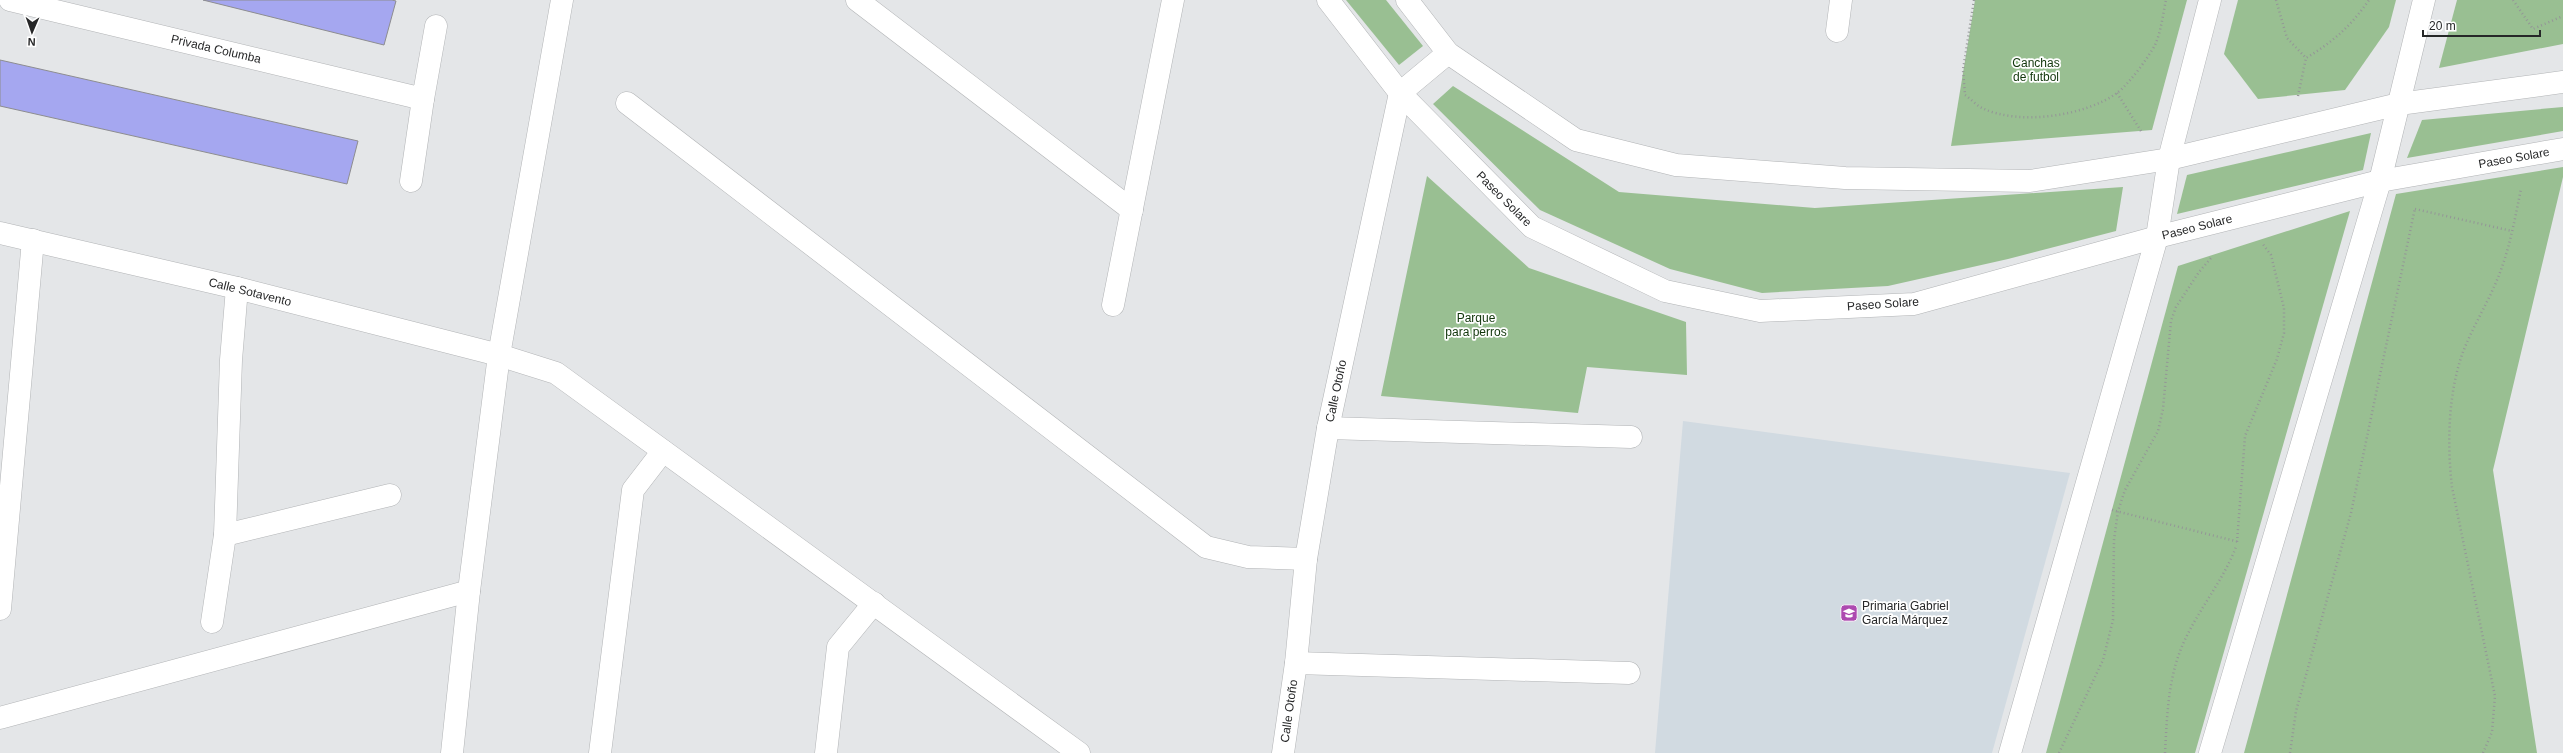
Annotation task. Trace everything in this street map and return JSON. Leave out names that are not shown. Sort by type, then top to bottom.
[{"type":"street","name":"Privada Columba","points":[[10,0],[423,99]]},
{"type":"street","points":[[452,753],[469,591],[499,355],[562,0]]},
{"type":"street","points":[[857,0],[1132,210]]},
{"type":"street","points":[[1113,305],[1173,0]]},
{"type":"street","name":"Paseo Solare","points":[[1328,0],[1400,94],[1532,227],[1665,291],[1760,311],[1914,304],[2157,237],[2380,181],[2417,176],[2563,149]]},
{"type":"street","points":[[1407,0],[1448,53],[1576,140],[1676,165],[1845,178],[2030,181],[2164,160],[2399,104],[2563,82]]},
{"type":"street","points":[[1836,31],[1841,0]]},
{"type":"street","points":[[2010,753],[2157,237],[2164,160],[2210,0]]},
{"type":"street","points":[[2210,753],[2380,181],[2424,0]]},
{"type":"street","points":[[411,181],[423,99],[436,26]]},
{"type":"street","points":[[1400,94],[1448,53]]},
{"type":"street","name":"Calle Otoño","points":[[1283,753],[1296,663],[1306,560],[1328,428],[1400,94]]},
{"type":"street","points":[[627,103],[1206,547],[1248,557],[1306,560]]},
{"type":"street","name":"Calle Sotavento","points":[[0,233],[237,288],[499,355],[556,373],[1079,753]]},
{"type":"street","points":[[0,609],[33,240]]},
{"type":"street","points":[[212,622],[225,535],[231,360],[237,288]]},
{"type":"street","points":[[1328,428],[1631,437]]},
{"type":"street","points":[[600,753],[633,490],[663,451]]},
{"type":"street","points":[[225,535],[390,495]]},
{"type":"street","points":[[0,718],[469,591]]},
{"type":"street","points":[[826,753],[838,647],[874,603]]},
{"type":"street","points":[[1296,663],[1629,673]]},
{"type":"path","points":[[1974,0],[1963,70],[1965,95],[1983,108],[2011,116],[2065,115],[2102,101],[2117,93],[2126,84],[2155,44],[2166,0]]},
{"type":"path","points":[[2276,0],[2287,38],[2306,58],[2331,43],[2359,14],[2369,0]]},
{"type":"path","points":[[2513,0],[2533,29],[2563,16]]},
{"type":"path","points":[[2117,93],[2164,160]]},
{"type":"path","points":[[2483,753],[2492,732],[2495,696],[2452,488],[2448,457],[2454,393],[2463,353],[2499,275],[2512,231],[2528,156]]},
{"type":"path","points":[[2290,753],[2296,711],[2350,513],[2415,208],[2417,176]]},
{"type":"path","points":[[2415,208],[2512,231]]},
{"type":"path","points":[[2165,753],[2168,712],[2173,676],[2183,644],[2209,596],[2227,569],[2237,542],[2245,436],[2277,359],[2284,333],[2284,308],[2271,255],[2257,237]]},
{"type":"path","points":[[2059,753],[2104,660],[2113,620],[2114,540],[2118,511],[2125,490],[2158,431],[2163,409],[2171,321],[2176,307],[2195,277],[2212,256]]},
{"type":"path","points":[[2082,502],[2270,550]]},
{"type":"shaded area","name":"Primaria Gabriel García Márquez","points":[[1683,421],[2070,473],[1992,753],[1655,753]]},
{"type":"green space","points":[[1346,0],[1386,0],[1423,46],[1399,65]]},
{"type":"green space","name":"Canchas de futbol","points":[[1975,0],[2187,0],[2152,130],[1951,146]]},
{"type":"green space","points":[[2238,0],[2396,0],[2389,27],[2345,90],[2258,99],[2224,54]]},
{"type":"green space","points":[[2457,0],[2563,0],[2563,44],[2439,68]]},
{"type":"green space","points":[[1453,86],[1619,192],[1815,208],[2123,187],[2116,231],[2008,259],[1888,286],[1762,293],[1670,269],[1540,210],[1433,104]]},
{"type":"green space","points":[[2563,107],[2563,131],[2407,158],[2422,120]]},
{"type":"green space","points":[[2371,133],[2363,170],[2177,214],[2187,175]]},
{"type":"green space","points":[[2563,167],[2563,177],[2493,470],[2537,753],[2244,753],[2396,194]]},
{"type":"green space","name":"Parque para perros","points":[[1427,176],[1529,268],[1686,322],[1687,375],[1587,367],[1578,413],[1381,396]]},
{"type":"green space","points":[[2350,211],[2195,753],[2046,753],[2178,266]]},
{"type":"building","points":[[203,0],[392,0],[396,1],[384,45]]},
{"type":"building","points":[[0,60],[358,141],[347,184],[0,106]]},
{"type":"place","name":"Primaria Gabriel García Márquez","points":[[1849,613]]}]
